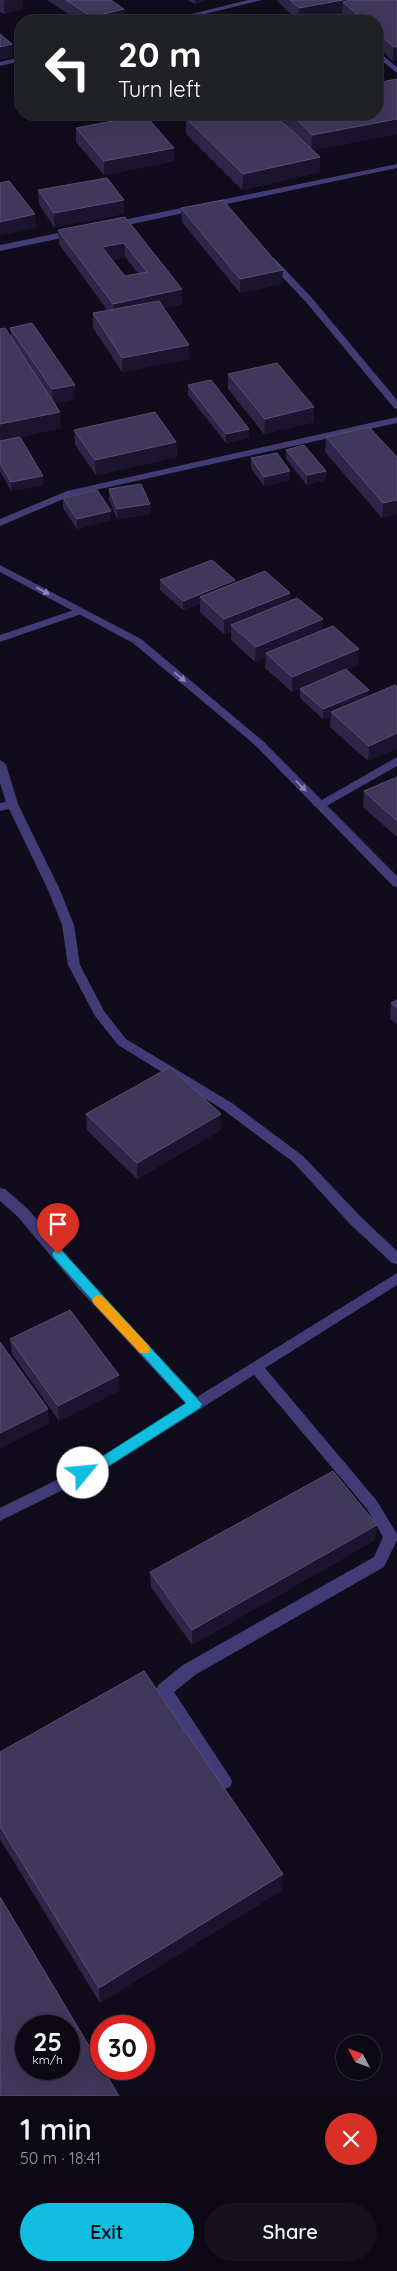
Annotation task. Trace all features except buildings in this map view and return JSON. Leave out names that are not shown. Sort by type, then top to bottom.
[{"type":"street","points":[[192,15],[258,0]]},
{"type":"street","points":[[383,58],[397,71]]},
{"type":"street","points":[[0,64],[15,60]]},
{"type":"street","points":[[108,226],[222,206],[397,166]]},
{"type":"street","points":[[0,248],[78,232]]},
{"type":"street","points":[[264,251],[309,300],[397,406]]},
{"type":"street","points":[[0,523],[70,493],[397,420]]},
{"type":"street","points":[[0,568],[138,641],[259,743],[397,883]]},
{"type":"street","points":[[0,639],[80,611]]},
{"type":"street","points":[[320,805],[397,761]]},
{"type":"street","points":[[0,764],[6,806],[47,874],[68,925],[74,965],[99,1013],[122,1042],[227,1106],[298,1159],[356,1221],[397,1259]]},
{"type":"street","points":[[0,1193],[22,1213],[82,1282],[195,1404]]},
{"type":"street","points":[[0,1514],[100,1465],[397,1278]]},
{"type":"street","points":[[224,1782],[164,1690],[189,1670],[379,1562],[391,1536],[372,1505],[256,1367]]},
{"type":"slow traffic","points":[[98,1300],[144,1349]]},
{"type":"route","points":[[58,1254],[195,1404],[100,1465],[83,1473]]}]
